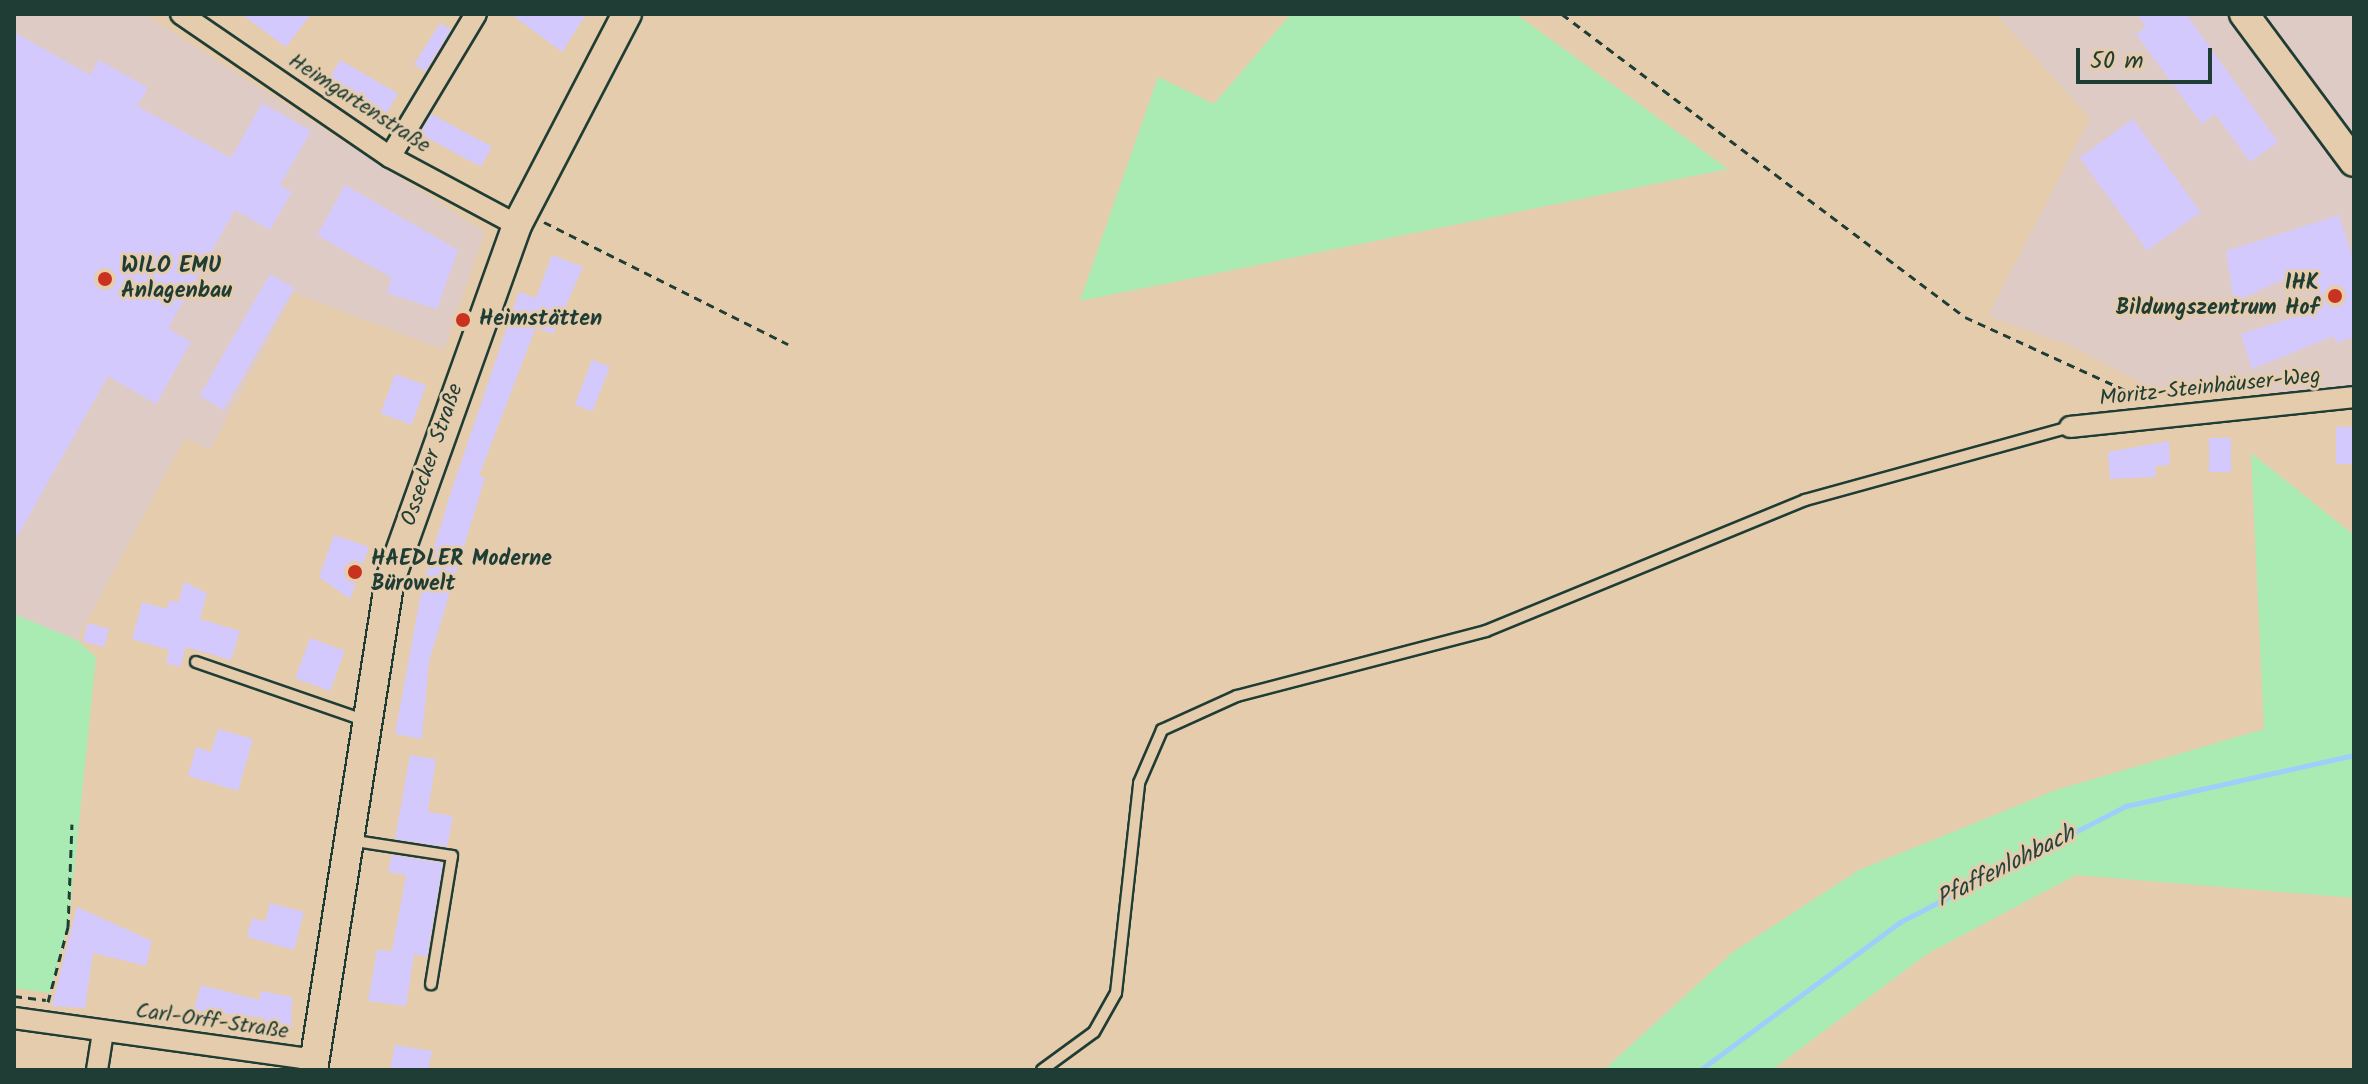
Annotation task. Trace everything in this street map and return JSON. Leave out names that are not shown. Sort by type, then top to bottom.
[{"type":"street","name":"Heimgartenstraße","points":[[181,14],[390,157],[517,225]]},
{"type":"street","points":[[390,157],[476,14]]},
{"type":"street","name":"Ossecker Straße","points":[[314,1065],[390,580],[517,225],[627,14]]},
{"type":"street","points":[[2244,14],[2354,162]]},
{"type":"street","name":"Moritz-Steinhäuser-Weg","points":[[2070,427],[2159,412],[2354,397]]},
{"type":"street","name":"Carl-Orff-Straße","points":[[14,1018],[44,1026],[103,1031],[314,1065]]},
{"type":"street","name":"Carl-Orff-Straße","points":[[97,1070],[103,1031]]},
{"type":"lane","points":[[1042,1070],[1094,1032],[1116,993],[1139,783],[1162,730],[1237,696],[1486,631],[1805,500],[2070,427]]},
{"type":"lane","points":[[196,662],[368,722]]},
{"type":"lane","points":[[349,840],[452,856],[431,984]]},
{"type":"path","points":[[1562,14],[1965,317],[2118,386],[2159,412]]},
{"type":"path","points":[[560,229],[788,344]]},
{"type":"path","points":[[44,1026],[68,927],[72,824]]},
{"type":"path","points":[[14,996],[48,1000]]},
{"type":"shaded area","points":[[14,14],[144,14],[485,232],[444,350],[294,293],[210,450],[185,438],[77,640],[14,614]]},
{"type":"shaded area","points":[[1996,14],[2354,14],[2354,388],[2170,397],[2066,344],[1988,316],[2090,118]]},
{"type":"green space","points":[[1291,14],[1516,14],[1728,169],[1080,301],[1158,77],[1214,104]]},
{"type":"green space","points":[[2251,453],[2354,535],[2354,898],[2076,875],[1927,954],[1772,1070],[1604,1070],[1733,952],[1859,870],[2056,790],[2264,729]]},
{"type":"green space","points":[[14,614],[77,640],[96,657],[69,920],[50,993],[14,988]]},
{"type":"building","points":[[241,14],[311,14],[286,47]]},
{"type":"building","points":[[511,14],[586,14],[562,52]]},
{"type":"building","points":[[2137,14],[2186,14],[2278,142],[2250,162],[2215,114],[2202,124],[2136,34],[2146,27]]},
{"type":"building","points":[[440,23],[451,30],[425,71],[414,65]]},
{"type":"building","name":"WILO EMU Anlagenbau","points":[[14,32],[90,75],[99,60],[148,88],[137,106],[231,158],[262,103],[311,131],[280,185],[292,192],[270,230],[235,210],[168,328],[191,342],[156,404],[108,376],[14,542]]},
{"type":"building","points":[[340,60],[398,94],[387,113],[328,80]]},
{"type":"building","points":[[431,114],[492,146],[481,167],[420,134]]},
{"type":"building","points":[[2133,119],[2201,212],[2147,251],[2080,158]]},
{"type":"building","points":[[345,185],[458,250],[437,309],[387,293],[392,278],[317,235]]},
{"type":"building","name":"IHK Bildungszentrum Hof","points":[[2339,215],[2354,262],[2354,337],[2336,343],[2334,336],[2252,369],[2241,334],[2321,309],[2308,268],[2234,302],[2226,251]]},
{"type":"building","points":[[552,255],[583,267],[553,334],[536,327],[479,476],[485,478],[429,661],[422,739],[395,734],[422,588],[450,495],[519,292],[536,298]]},
{"type":"building","points":[[270,274],[294,288],[224,410],[200,396]]},
{"type":"building","points":[[592,360],[610,367],[593,412],[575,405]]},
{"type":"building","points":[[395,374],[426,385],[412,425],[381,413]]},
{"type":"building","points":[[2336,427],[2354,427],[2354,464],[2336,464]]},
{"type":"building","points":[[2209,438],[2231,438],[2231,472],[2209,472]]},
{"type":"building","points":[[2169,441],[2170,465],[2155,466],[2156,477],[2110,479],[2108,452]]},
{"type":"building","points":[[334,535],[369,547],[350,599],[319,577]]},
{"type":"building","points":[[184,582],[207,593],[200,619],[240,631],[231,660],[186,647],[180,667],[166,663],[169,650],[132,639],[142,602],[167,609],[169,600],[178,603]]},
{"type":"building","points":[[88,623],[109,629],[104,647],[83,641]]},
{"type":"building","points":[[310,638],[345,651],[330,691],[295,678]]},
{"type":"building","points":[[218,729],[253,739],[238,791],[188,776],[196,747],[211,752]]},
{"type":"building","points":[[410,755],[436,759],[428,812],[453,816],[447,847],[395,839]]},
{"type":"building","points":[[392,855],[443,863],[427,957],[414,954],[406,1006],[368,1001],[377,950],[392,951],[406,875],[388,872]]},
{"type":"building","points":[[270,903],[304,912],[294,950],[247,937],[252,918],[265,922]]},
{"type":"building","points":[[77,907],[152,941],[146,966],[93,953],[85,1008],[52,1006]]},
{"type":"building","points":[[201,985],[259,1000],[261,991],[292,997],[291,1032],[263,1027],[265,1018],[194,1010]]},
{"type":"building","points":[[395,1045],[432,1051],[428,1070],[390,1070]]},
{"type":"waterway","name":"Pfaffenlohbach","points":[[1700,1070],[1900,922],[2126,806],[2354,755]]},
{"type":"place","name":"WILO EMU Anlagenbau","points":[[105,279]]},
{"type":"place","name":"IHK Bildungszentrum Hof","points":[[2335,296]]},
{"type":"place","name":"Heimstätten","points":[[463,320]]},
{"type":"place","name":"HAEDLER Moderne Bürowelt","points":[[355,572]]}]
